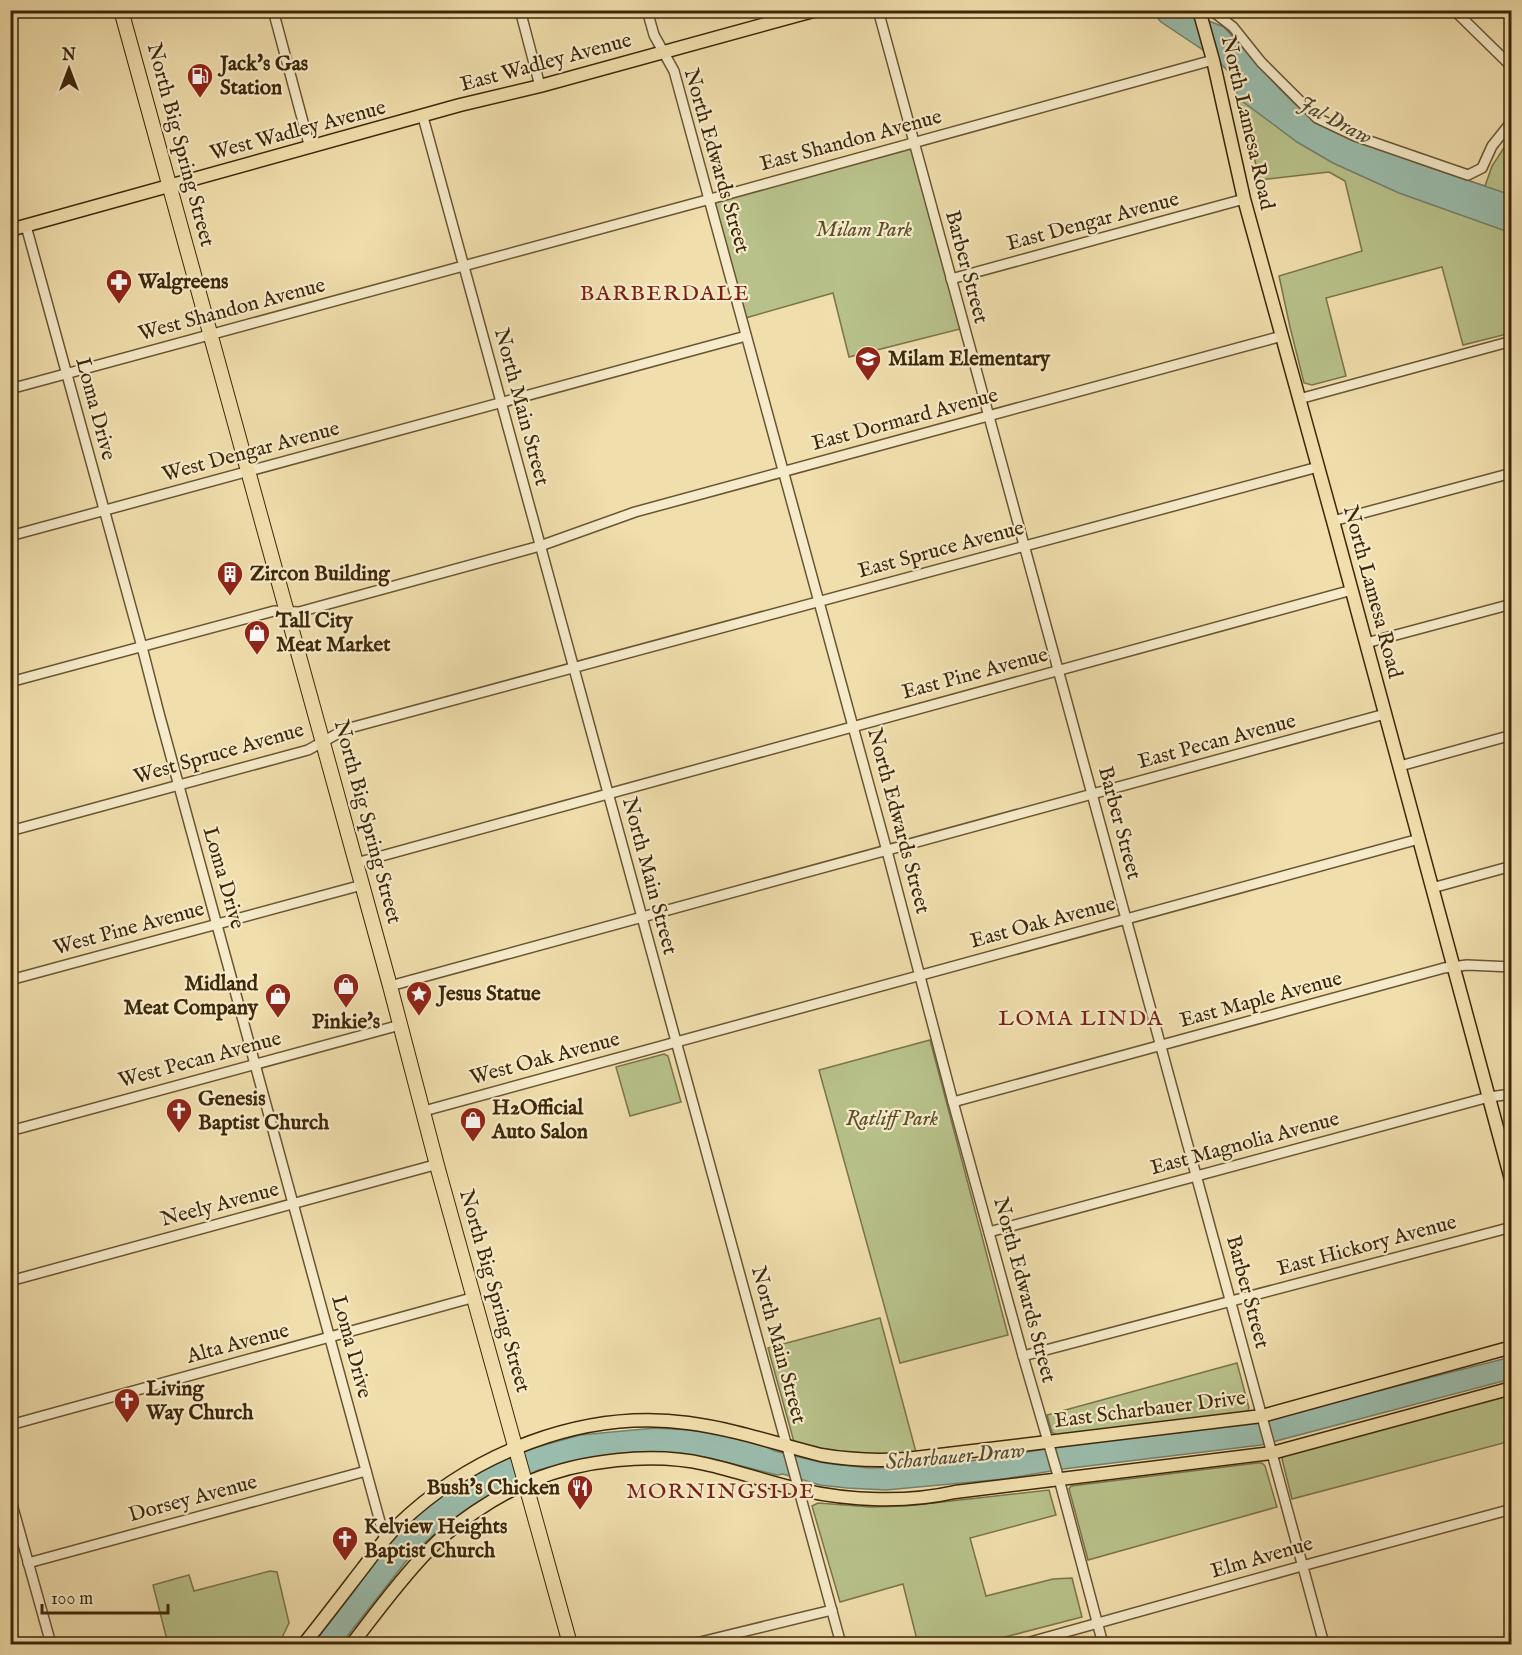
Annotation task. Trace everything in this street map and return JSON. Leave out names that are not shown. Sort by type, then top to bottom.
[{"type":"highway","name":"North Big Spring Street","points":[[122,10],[570,1644]]},
{"type":"main road","name":"East Wadley Avenue","points":[[423,117],[460,105],[540,86],[817,10]]},
{"type":"main road","name":"North Lamesa Road","points":[[1199,10],[1213,60],[1244,199],[1334,521],[1512,1183]]},
{"type":"main road","name":"West Wadley Avenue","points":[[10,230],[423,117]]},
{"type":"main road","name":"East Scharbauer Drive","points":[[304,1644],[384,1540],[418,1507],[454,1480],[485,1462],[544,1438],[579,1429],[644,1421],[675,1422],[703,1425],[838,1458],[872,1461],[914,1459],[1262,1416],[1512,1347]]},
{"type":"main road","points":[[352,1644],[401,1581],[430,1549],[473,1514],[526,1484],[592,1464],[654,1459],[704,1464],[799,1490],[843,1497],[934,1496],[1272,1453],[1512,1388]]},
{"type":"street","points":[[273,10],[310,148]]},
{"type":"street","points":[[520,10],[540,86]]},
{"type":"street","name":"North Edwards Street","points":[[647,10],[654,35],[674,71],[854,727],[953,1102],[1103,1644]]},
{"type":"street","name":"Barber Street","points":[[878,10],[1324,1644]]},
{"type":"street","points":[[1211,10],[1233,27],[1261,62],[1317,118],[1355,136],[1468,176],[1482,168],[1500,135],[1512,120]]},
{"type":"street","points":[[1454,10],[1512,67]]},
{"type":"street","name":"East Shandon Avenue","points":[[464,265],[1213,60]]},
{"type":"street","name":"North Main Street","points":[[423,117],[841,1644]]},
{"type":"street","name":"East Dengar Avenue","points":[[951,279],[1244,199]]},
{"type":"street","name":"Loma Drive","points":[[26,226],[384,1540]]},
{"type":"street","name":"West Shandon Avenue","points":[[10,389],[464,265]]},
{"type":"street","points":[[501,402],[746,336]]},
{"type":"street","name":"East Dormard Avenue","points":[[10,682],[274,611],[299,612],[540,546],[635,512],[1282,336]]},
{"type":"street","points":[[1299,399],[1512,341]]},
{"type":"street","name":"West Dengar Avenue","points":[[10,536],[501,402]]},
{"type":"street","name":"East Spruce Avenue","points":[[574,669],[1318,467]]},
{"type":"street","points":[[1334,521],[1512,473]]},
{"type":"street","name":"East Pine Avenue","points":[[608,793],[1352,590]]},
{"type":"street","points":[[1366,644],[1512,604]]},
{"type":"street","name":"West Spruce Avenue","points":[[10,831],[308,750],[346,729],[574,669]]},
{"type":"street","name":"East Pecan Avenue","points":[[642,918],[1385,714]]},
{"type":"street","points":[[1400,766],[1512,735]]},
{"type":"street","points":[[356,863],[608,793]]},
{"type":"street","name":"East Oak Avenue","points":[[676,1042],[1419,839]]},
{"type":"street","points":[[1432,888],[1512,866]]},
{"type":"street","name":"West Pine Avenue","points":[[10,980],[362,885]]},
{"type":"street","points":[[390,986],[642,918]]},
{"type":"street","name":"East Maple Avenue","points":[[953,1102],[1453,967],[1512,967]]},
{"type":"street","name":"West Pecan Avenue","points":[[10,1131],[400,1025]]},
{"type":"street","name":"West Oak Avenue","points":[[424,1111],[676,1042]]},
{"type":"street","name":"East Magnolia Avenue","points":[[989,1232],[1489,1097],[1512,1094]]},
{"type":"street","name":"Neely Avenue","points":[[10,1281],[438,1164]]},
{"type":"street","name":"East Hickory Avenue","points":[[1023,1356],[1512,1227]]},
{"type":"street","name":"Alta Avenue","points":[[10,1425],[475,1297]]},
{"type":"street","name":"Dorsey Avenue","points":[[28,1563],[366,1471]]},
{"type":"street","points":[[10,1497],[51,1644]]},
{"type":"street","name":"Elm Avenue","points":[[1023,1644],[1512,1509]]},
{"type":"street","points":[[692,1644],[832,1610]]},
{"type":"green space","points":[[1234,38],[1270,80],[1300,109],[1351,138],[1396,156],[1485,186],[1492,166],[1511,137],[1511,333],[1463,345],[1442,267],[1326,298],[1346,376],[1312,385],[1304,383],[1279,276],[1362,251],[1345,181],[1329,172],[1260,180],[1232,75]]},
{"type":"green space","name":"Milam Park","points":[[914,143],[964,328],[849,357],[833,293],[742,319],[709,199]]},
{"type":"green space","name":"Ratliff Park","points":[[930,1040],[1008,1335],[900,1363],[819,1070]]},
{"type":"green space","points":[[664,1054],[668,1056],[681,1102],[630,1116],[616,1067]]},
{"type":"green space","points":[[880,1318],[916,1452],[870,1455],[830,1451],[794,1442],[768,1348]]},
{"type":"green space","points":[[1237,1363],[1249,1408],[1247,1412],[1056,1435],[1052,1432],[1047,1415]]},
{"type":"green space","points":[[1511,1393],[1511,1441],[1292,1499],[1282,1459],[1285,1453]]},
{"type":"green space","points":[[1257,1463],[1265,1466],[1277,1507],[1088,1560],[1069,1489],[1071,1486]]},
{"type":"green space","points":[[1049,1490],[1056,1515],[970,1538],[986,1596],[1053,1579],[1072,1578],[1082,1617],[978,1644],[918,1644],[903,1584],[840,1602],[812,1506],[818,1503],[871,1507],[906,1506]]},
{"type":"green space","points":[[270,1571],[277,1572],[289,1623],[279,1644],[168,1644],[153,1585],[189,1575],[194,1591]]},
{"type":"shaded area","points":[[1151,11],[1195,11],[1209,21],[1224,27],[1295,104],[1310,116],[1352,138],[1511,195],[1511,233],[1399,193],[1333,163],[1297,142],[1238,98],[1232,75],[1215,58],[1161,22]]},
{"type":"shaded area","points":[[1511,1357],[1511,1379],[1261,1445],[1063,1469],[1004,1479],[886,1490],[847,1488],[820,1485],[783,1474],[777,1475],[710,1458],[678,1453],[634,1452],[538,1470],[466,1510],[441,1528],[411,1555],[341,1644],[313,1644],[387,1545],[428,1506],[474,1474],[530,1449],[580,1435],[655,1428],[689,1430],[726,1435],[758,1443],[775,1451],[824,1463],[869,1468],[913,1467],[1255,1422]]},
{"type":"place","name":"Jack's Gas Station","points":[[200,99]]},
{"type":"place","name":"Walgreens","points":[[119,305]]},
{"type":"place","name":"Milam Elementary","points":[[868,382]]},
{"type":"place","name":"Zircon Building","points":[[230,597]]},
{"type":"place","name":"Tall City Meat Market","points":[[257,656]]},
{"type":"place","name":"Pinkie's","points":[[346,1009]]},
{"type":"place","name":"Jesus Statue","points":[[419,1017]]},
{"type":"place","name":"Midland Meat Company","points":[[278,1019]]},
{"type":"place","name":"Genesis Baptist Church","points":[[179,1134]]},
{"type":"place","name":"H2Official Auto Salon","points":[[473,1143]]},
{"type":"place","name":"Living Way Church","points":[[127,1424]]},
{"type":"place","name":"Bush's Chicken","points":[[580,1511]]},
{"type":"place","name":"Kelview Heights Baptist Church","points":[[345,1562]]},
{"type":"district","name":"BARBERDALE","points":[[665,294]]},
{"type":"district","name":"LOMA LINDA","points":[[1081,1019]]},
{"type":"district","name":"MORNINGSIDE","points":[[721,1492]]},
{"type":"water label","name":"Jal Draw","points":[[1335,121]]},
{"type":"water label","name":"Scharbauer Draw","points":[[955,1457]]}]
